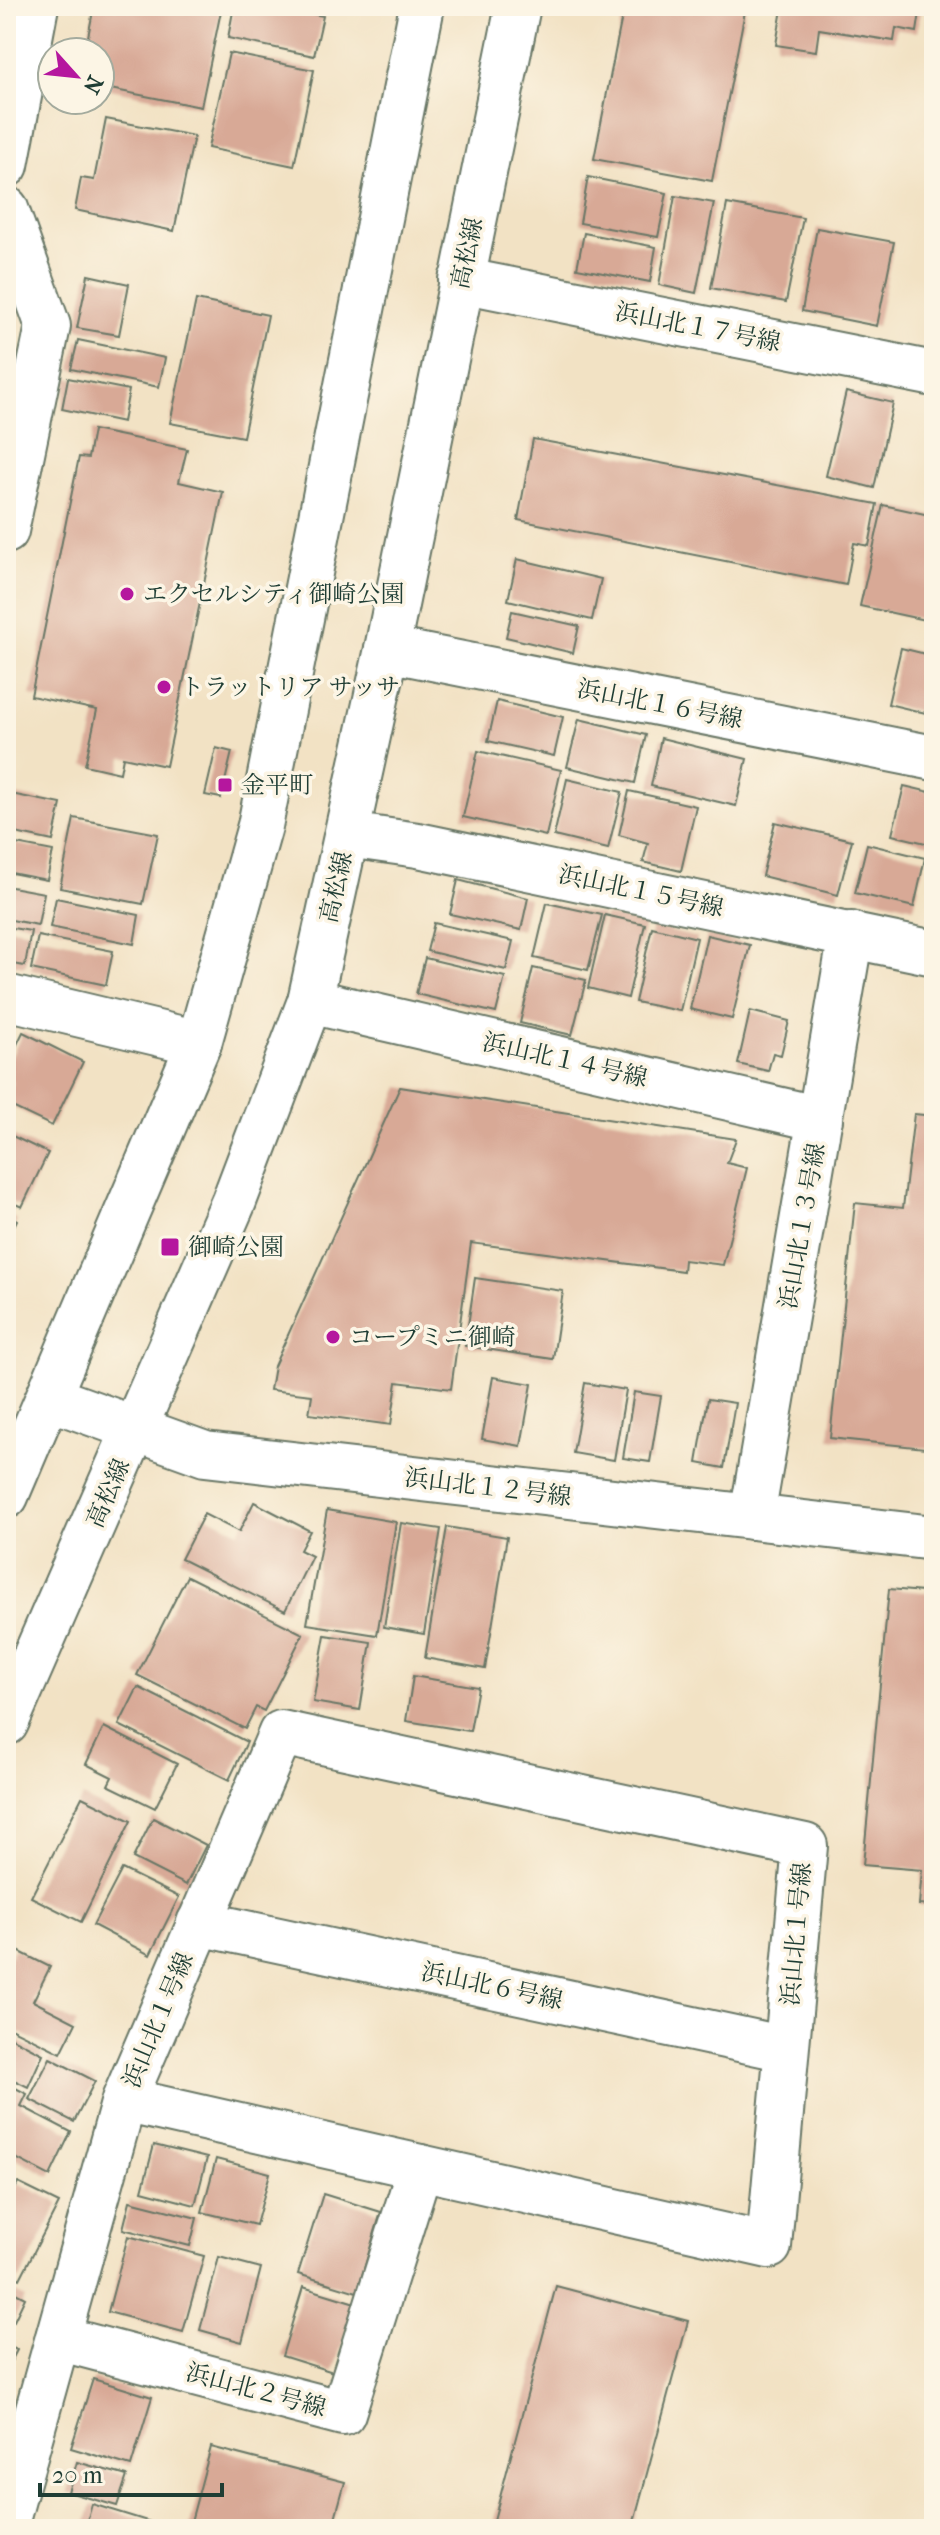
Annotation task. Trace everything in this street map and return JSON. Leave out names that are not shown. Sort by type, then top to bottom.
[{"type":"street","points":[[6,165],[36,6]]},
{"type":"street","points":[[6,1496],[199,1043],[260,826],[422,6]]},
{"type":"street","name":"高松線","points":[[6,1723],[234,1201],[310,1001],[387,649],[518,6]]},
{"type":"street","points":[[6,209],[48,326],[6,531]]},
{"type":"street","name":"浜山北１７号線","points":[[461,280],[934,374]]},
{"type":"street","name":"浜山北１６号線","points":[[387,649],[934,758]]},
{"type":"street","name":"浜山北１５号線","points":[[347,835],[418,845],[934,953]]},
{"type":"street","name":"浜山北１３号線","points":[[752,1517],[851,934]]},
{"type":"street","points":[[6,997],[199,1043]]},
{"type":"street","name":"浜山北１４号線","points":[[310,1001],[820,1119]]},
{"type":"street","name":"浜山北１２号線","points":[[50,1398],[205,1454],[934,1538]]},
{"type":"street","name":"浜山北１号線","points":[[6,2524],[124,2100],[281,1733],[805,1846],[769,2246],[124,2100]]},
{"type":"street","name":"浜山北６号線","points":[[199,1923],[786,2049]]},
{"type":"street","name":"浜山北２号線","points":[[58,2338],[343,2413],[420,2167]]},
{"type":"building","points":[[94,6],[161,10],[162,6],[222,6],[201,107],[116,90],[116,36],[88,36]]},
{"type":"building","points":[[234,6],[273,6],[323,16],[314,56],[228,38]]},
{"type":"building","points":[[624,6],[746,6],[712,181],[594,159]]},
{"type":"building","points":[[771,6],[921,6],[917,32],[896,28],[894,41],[819,29],[816,51],[776,45],[782,9]]},
{"type":"building","points":[[229,53],[314,70],[294,166],[208,148]]},
{"type":"building","points":[[106,119],[194,136],[174,231],[75,210],[81,178],[94,180]]},
{"type":"building","points":[[588,177],[667,193],[658,237],[580,223]]},
{"type":"building","points":[[675,196],[714,203],[696,293],[659,285]]},
{"type":"building","points":[[727,204],[803,218],[786,302],[711,288]]},
{"type":"building","points":[[817,228],[894,242],[877,326],[802,311]]},
{"type":"building","points":[[584,233],[656,247],[650,282],[577,268]]},
{"type":"building","points":[[88,275],[129,284],[119,335],[77,328]]},
{"type":"building","points":[[196,300],[268,315],[243,437],[170,423]]},
{"type":"building","points":[[78,340],[165,358],[159,387],[71,369]]},
{"type":"building","points":[[68,378],[129,390],[123,422],[62,409]]},
{"type":"building","points":[[846,392],[893,403],[874,488],[826,476]]},
{"type":"building","name":"エクセルシティ御崎公園","points":[[93,430],[187,449],[179,482],[223,492],[166,766],[123,757],[120,773],[85,765],[97,710],[31,696],[79,457],[88,458]]},
{"type":"building","points":[[533,439],[877,504],[869,546],[854,543],[846,585],[518,520]]},
{"type":"building","points":[[883,505],[934,516],[934,622],[860,606]]},
{"type":"building","points":[[517,559],[601,579],[592,620],[508,600]]},
{"type":"building","points":[[512,611],[579,626],[573,653],[506,637]]},
{"type":"building","points":[[901,648],[934,656],[934,715],[888,704]]},
{"type":"building","points":[[497,701],[563,717],[554,756],[488,741]]},
{"type":"building","points":[[579,719],[646,735],[635,783],[567,767]]},
{"type":"building","points":[[661,738],[747,759],[736,806],[651,786]]},
{"type":"building","points":[[216,748],[232,752],[221,798],[205,795]]},
{"type":"building","points":[[478,751],[561,770],[546,836],[463,817]]},
{"type":"building","points":[[567,779],[622,792],[608,849],[554,836]]},
{"type":"building","points":[[904,786],[934,793],[934,845],[892,835]]},
{"type":"building","points":[[629,791],[696,806],[681,871],[643,862],[648,843],[619,835]]},
{"type":"building","points":[[6,793],[61,804],[53,841],[6,831]]},
{"type":"building","points":[[74,818],[158,834],[143,904],[60,888]]},
{"type":"building","points":[[775,822],[852,840],[838,895],[762,876]]},
{"type":"building","points":[[6,842],[53,851],[47,880],[6,872]]},
{"type":"building","points":[[867,844],[925,858],[914,907],[855,893]]},
{"type":"building","points":[[458,880],[528,898],[521,930],[450,914]]},
{"type":"building","points":[[6,886],[44,893],[38,925],[6,919]]},
{"type":"building","points":[[56,898],[139,915],[134,944],[50,927]]},
{"type":"building","points":[[547,903],[602,915],[588,970],[534,958]]},
{"type":"building","points":[[605,915],[645,924],[628,998],[588,988]]},
{"type":"building","points":[[434,923],[513,941],[506,970],[427,951]]},
{"type":"building","points":[[6,927],[31,931],[25,966],[6,963]]},
{"type":"building","points":[[652,927],[697,938],[680,1011],[635,1002]]},
{"type":"building","points":[[707,935],[750,945],[732,1019],[690,1009]]},
{"type":"building","points":[[38,936],[113,951],[106,985],[31,969]]},
{"type":"building","points":[[425,958],[505,977],[496,1013],[416,994]]},
{"type":"building","points":[[533,968],[586,980],[572,1035],[520,1023]]},
{"type":"building","points":[[750,1011],[789,1021],[781,1055],[773,1053],[768,1071],[738,1064]]},
{"type":"building","points":[[23,1032],[83,1062],[52,1126],[6,1104],[13,1082],[6,1079],[6,1067]]},
{"type":"building","points":[[400,1087],[736,1139],[727,1163],[747,1168],[723,1265],[684,1260],[683,1271],[471,1243],[451,1389],[397,1382],[391,1425],[309,1414],[312,1395],[270,1390],[274,1366]]},
{"type":"building","points":[[914,1114],[934,1116],[934,1449],[830,1438],[855,1203],[903,1208]]},
{"type":"building","points":[[6,1133],[48,1153],[22,1207],[6,1200]]},
{"type":"building","points":[[6,1214],[17,1220],[6,1242]]},
{"type":"building","points":[[475,1278],[563,1291],[553,1359],[465,1346]]},
{"type":"building","points":[[493,1377],[532,1384],[521,1446],[482,1439]]},
{"type":"building","points":[[585,1383],[626,1390],[614,1460],[573,1453]]},
{"type":"building","points":[[634,1392],[661,1396],[650,1462],[623,1458]]},
{"type":"building","points":[[708,1399],[735,1403],[724,1468],[697,1463]]},
{"type":"building","points":[[254,1502],[310,1531],[300,1550],[312,1556],[285,1611],[181,1559],[204,1514],[239,1532]]},
{"type":"building","points":[[327,1510],[396,1522],[377,1635],[307,1624]]},
{"type":"building","points":[[401,1523],[441,1529],[424,1634],[384,1627]]},
{"type":"building","points":[[447,1527],[507,1537],[485,1669],[425,1658]]},
{"type":"building","points":[[187,1576],[303,1634],[264,1711],[256,1707],[245,1729],[137,1675]]},
{"type":"building","points":[[889,1589],[934,1593],[934,1906],[919,1905],[922,1870],[863,1865]]},
{"type":"building","points":[[325,1635],[371,1642],[360,1710],[313,1702]]},
{"type":"building","points":[[413,1676],[478,1687],[470,1731],[406,1721]]},
{"type":"building","points":[[138,1687],[247,1742],[229,1780],[119,1725]]},
{"type":"building","points":[[104,1727],[177,1764],[155,1808],[108,1785],[112,1777],[86,1764]]},
{"type":"building","points":[[82,1797],[131,1821],[81,1922],[31,1897]]},
{"type":"building","points":[[153,1818],[206,1845],[186,1885],[133,1858]]},
{"type":"building","points":[[122,1869],[179,1897],[150,1955],[93,1925]]},
{"type":"building","points":[[14,1949],[50,1967],[33,2001],[76,2023],[61,2053],[6,2026],[6,1965]]},
{"type":"building","points":[[6,2035],[43,2054],[28,2087],[6,2076]]},
{"type":"building","points":[[50,2058],[95,2081],[74,2122],[29,2099]]},
{"type":"building","points":[[6,2083],[27,2094],[21,2106],[71,2132],[50,2176],[6,2153]]},
{"type":"building","points":[[154,2145],[207,2158],[195,2205],[142,2191]]},
{"type":"building","points":[[216,2159],[270,2173],[256,2225],[202,2212]]},
{"type":"building","points":[[18,2183],[59,2203],[20,2279],[6,2272],[6,2207]]},
{"type":"building","points":[[323,2194],[381,2212],[357,2292],[298,2274]]},
{"type":"building","points":[[130,2201],[197,2218],[190,2246],[123,2229]]},
{"type":"building","points":[[128,2236],[204,2256],[183,2332],[108,2312]]},
{"type":"building","points":[[219,2257],[261,2268],[242,2342],[200,2330]]},
{"type":"building","points":[[556,2286],[688,2321],[632,2529],[529,2529],[494,2520]]},
{"type":"building","points":[[303,2287],[355,2303],[333,2372],[282,2356]]},
{"type":"building","points":[[6,2288],[25,2298],[14,2321],[6,2317]]},
{"type":"building","points":[[6,2345],[17,2350],[6,2371]]},
{"type":"building","points":[[93,2379],[152,2397],[131,2466],[71,2448]]},
{"type":"building","points":[[211,2447],[345,2482],[332,2529],[189,2529]]},
{"type":"building","points":[[77,2462],[127,2476],[117,2506],[68,2492]]},
{"type":"building","points":[[92,2504],[170,2528],[170,2529],[85,2529]]},
{"type":"place","name":"エクセルシティ御崎公園","points":[[127,594]]},
{"type":"place","name":"トラットリア サッサ","points":[[164,687]]},
{"type":"place","name":"金平町","points":[[225,785]]},
{"type":"place","name":"御崎公園","points":[[170,1247]]},
{"type":"place","name":"コープミニ御崎","points":[[333,1337]]}]
